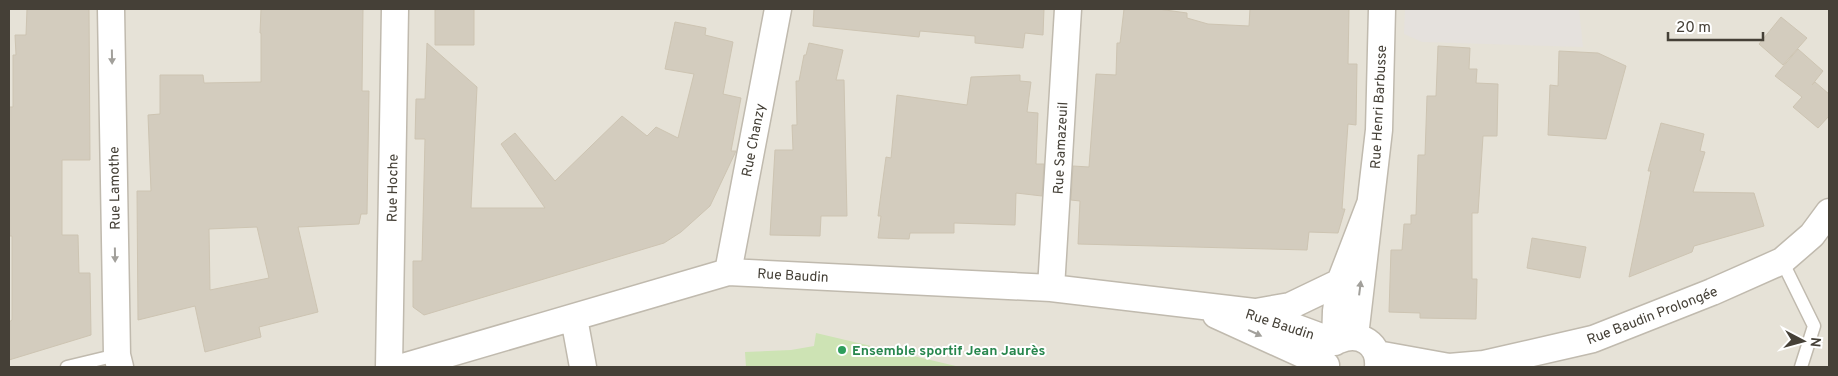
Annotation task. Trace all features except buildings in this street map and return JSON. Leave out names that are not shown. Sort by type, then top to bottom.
[{"type":"street","name":"Rue Lamothe","points":[[111,9],[118,361]]},
{"type":"street","name":"Rue Hoche","points":[[389,367],[395,9]]},
{"type":"street","name":"Rue Chanzy","points":[[728,272],[778,9]]},
{"type":"street","name":"Rue Samazeuil","points":[[1051,288],[1068,9]]},
{"type":"street","name":"Rue Henri Barbusse","points":[[1336,353],[1370,204],[1379,130],[1382,9]]},
{"type":"street","name":"Rue Henri Barbusse","points":[[1336,353],[1336,311],[1340,282],[1370,204]]},
{"type":"street","name":"Rue Baudin Prolongée","points":[[1377,361],[1449,367],[1484,364],[1593,339],[1712,292],[1782,261],[1812,235],[1829,212]]},
{"type":"street","name":"Rue Baudin","points":[[403,367],[728,272],[1051,288],[1254,312],[1336,353]]},
{"type":"street","points":[[1254,312],[1290,306],[1340,282]]},
{"type":"street","name":"Rue Baudin","points":[[1195,305],[1336,353]]},
{"type":"street","points":[[574,318],[583,367]]},
{"type":"street","points":[[1336,353],[1368,342],[1377,361]]},
{"type":"lane","points":[[1782,261],[1814,326],[1801,367]]},
{"type":"lane","points":[[67,367],[118,361]]},
{"type":"shaded area","points":[[9,9],[1829,9],[1829,367],[9,367]]},
{"type":"shaded area","points":[[1405,9],[1579,9],[1583,47],[1422,42],[1404,34]]},
{"type":"green space","name":"Ensemble sportif Jean Jaurès","points":[[816,333],[960,367],[746,367],[745,352],[791,350],[814,346]]},
{"type":"place","name":"Ensemble sportif Jean Jaurès","points":[[842,350]]}]
